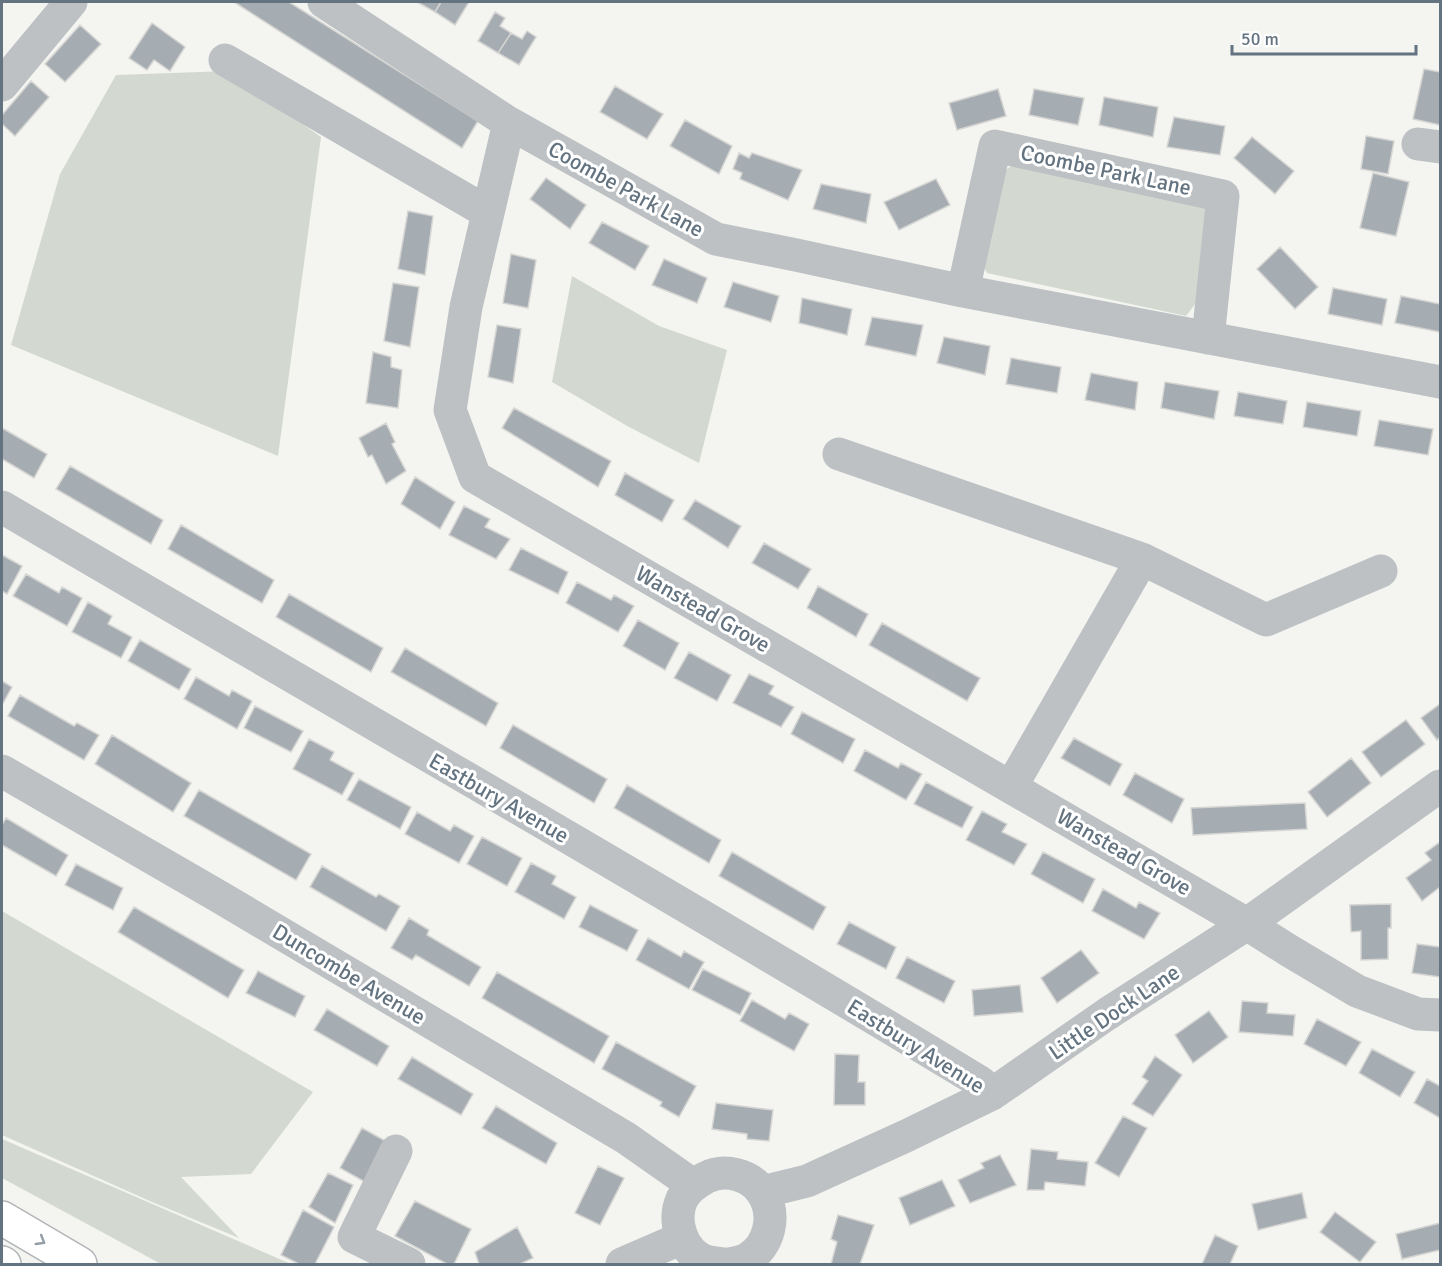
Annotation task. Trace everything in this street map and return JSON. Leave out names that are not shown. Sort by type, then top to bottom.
[{"type":"highway","points":[[2,1218],[80,1264]]},
{"type":"street","points":[[2,85],[71,2]]},
{"type":"street","name":"Coombe Park Lane","points":[[324,2],[366,13],[509,123],[716,239],[963,291],[1440,382]]},
{"type":"street","points":[[225,60],[487,212]]},
{"type":"street","name":"Wanstead Grove","points":[[509,123],[466,307],[450,410],[475,477],[1247,924],[1357,991],[1418,1014],[1440,1015]]},
{"type":"street","name":"Coombe Park Lane","points":[[963,291],[995,146],[1223,196],[1208,338]]},
{"type":"street","points":[[839,454],[1142,559],[1266,620],[1381,571]]},
{"type":"street","name":"Eastbury Avenue","points":[[2,507],[802,974],[980,1082],[992,1094]]},
{"type":"street","points":[[1011,787],[1142,559]]},
{"type":"street","name":"Duncombe Avenue","points":[[2,771],[626,1138],[693,1185]]},
{"type":"street","name":"Little Dock Lane","points":[[762,1192],[807,1181],[992,1094],[1107,1014],[1247,924],[1440,786]]},
{"type":"street","points":[[396,1151],[354,1237],[409,1264]]},
{"type":"street","points":[[733,1173],[751,1180],[762,1192],[770,1211],[769,1233],[759,1250],[737,1263],[705,1261],[693,1253],[682,1238],[678,1217],[682,1199],[693,1185],[712,1174],[733,1173]]},
{"type":"street","points":[[622,1264],[682,1238]]},
{"type":"shaded area","points":[[228,71],[321,137],[278,456],[11,345],[60,174],[116,75]]},
{"type":"shaded area","points":[[1013,165],[1209,205],[1196,303],[1186,316],[987,273],[981,261],[1004,171]]},
{"type":"shaded area","points":[[572,276],[659,326],[727,350],[699,463],[629,427],[552,382]]},
{"type":"shaded area","points":[[2,911],[313,1092],[251,1174],[181,1177],[239,1238],[2,1135]]},
{"type":"shaded area","points":[[2,1139],[291,1264],[161,1264],[2,1178]]},
{"type":"building","points":[[234,2],[289,2],[478,121],[462,148]]},
{"type":"building","points":[[417,2],[441,2],[435,12]]},
{"type":"building","points":[[441,2],[469,2],[455,25],[435,12]]},
{"type":"building","points":[[495,12],[505,18],[500,26],[511,33],[498,53],[478,41]]},
{"type":"building","points":[[152,23],[185,47],[170,71],[154,60],[147,70],[129,58]]},
{"type":"building","points":[[80,25],[101,44],[65,82],[45,64]]},
{"type":"building","points":[[527,31],[536,37],[519,65],[498,53],[511,33],[522,39]]},
{"type":"building","points":[[1424,69],[1440,72],[1440,125],[1413,119]]},
{"type":"building","points":[[31,81],[49,97],[15,136],[2,124],[2,115]]},
{"type":"building","points":[[615,86],[663,114],[647,139],[600,112]]},
{"type":"building","points":[[998,89],[1006,116],[957,130],[949,103]]},
{"type":"building","points":[[1034,89],[1084,98],[1078,125],[1029,115]]},
{"type":"building","points":[[1104,97],[1158,107],[1153,137],[1099,125]]},
{"type":"building","points":[[1174,117],[1225,126],[1220,155],[1167,147]]},
{"type":"building","points":[[685,120],[732,146],[719,174],[670,146]]},
{"type":"building","points":[[1366,136],[1394,141],[1388,174],[1361,169]]},
{"type":"building","points":[[1252,137],[1294,171],[1275,194],[1234,158]]},
{"type":"building","points":[[739,153],[749,158],[752,153],[802,170],[788,200],[740,179],[742,173],[733,169]]},
{"type":"building","points":[[1373,173],[1409,182],[1396,236],[1360,228]]},
{"type":"building","points":[[546,178],[586,205],[570,229],[530,199]]},
{"type":"building","points":[[936,179],[950,205],[899,230],[884,202]]},
{"type":"building","points":[[821,184],[871,194],[866,223],[813,209]]},
{"type":"building","points":[[408,211],[433,216],[425,275],[398,269]]},
{"type":"building","points":[[602,222],[649,246],[635,270],[589,243]]},
{"type":"building","points":[[1280,247],[1318,287],[1295,309],[1257,269]]},
{"type":"building","points":[[511,254],[536,260],[528,308],[503,303]]},
{"type":"building","points":[[664,259],[707,278],[697,303],[652,285]]},
{"type":"building","points":[[733,282],[779,296],[771,322],[724,307]]},
{"type":"building","points":[[393,283],[419,287],[410,347],[384,341]]},
{"type":"building","points":[[1333,288],[1387,299],[1382,325],[1328,314]]},
{"type":"building","points":[[1401,296],[1440,304],[1440,332],[1395,323]]},
{"type":"building","points":[[802,298],[852,309],[847,335],[799,323]]},
{"type":"building","points":[[872,317],[923,325],[916,356],[865,345]]},
{"type":"building","points":[[497,325],[521,329],[513,383],[488,377]]},
{"type":"building","points":[[944,337],[990,346],[985,375],[937,363]]},
{"type":"building","points":[[373,352],[391,357],[391,367],[402,370],[398,408],[366,403]]},
{"type":"building","points":[[1011,358],[1061,367],[1057,393],[1006,384]]},
{"type":"building","points":[[1091,373],[1138,382],[1135,410],[1085,400]]},
{"type":"building","points":[[1165,382],[1219,391],[1214,419],[1161,408]]},
{"type":"building","points":[[1238,392],[1287,401],[1283,424],[1234,416]]},
{"type":"building","points":[[1307,402],[1361,411],[1357,436],[1303,427]]},
{"type":"building","points":[[514,408],[611,461],[598,487],[502,428]]},
{"type":"building","points":[[1379,420],[1433,429],[1428,455],[1374,446]]},
{"type":"building","points":[[386,423],[395,442],[392,444],[406,471],[386,484],[372,455],[368,457],[359,438]]},
{"type":"building","points":[[2,428],[47,454],[34,478],[2,459]]},
{"type":"building","points":[[70,466],[163,520],[151,544],[56,489]]},
{"type":"building","points":[[625,473],[674,500],[662,522],[615,495]]},
{"type":"building","points":[[415,477],[455,502],[440,529],[401,504]]},
{"type":"building","points":[[695,500],[741,526],[728,548],[683,519]]},
{"type":"building","points":[[464,506],[490,519],[485,527],[510,539],[496,559],[449,535]]},
{"type":"building","points":[[181,525],[274,580],[262,603],[168,549]]},
{"type":"building","points":[[764,543],[811,569],[798,589],[752,563]]},
{"type":"building","points":[[521,548],[568,572],[558,594],[509,570]]},
{"type":"building","points":[[2,555],[22,566],[7,594],[2,591]]},
{"type":"building","points":[[26,574],[59,593],[62,587],[82,598],[67,626],[13,596]]},
{"type":"building","points":[[577,582],[611,600],[614,595],[634,606],[618,632],[566,603]]},
{"type":"building","points":[[818,586],[868,614],[856,637],[807,608]]},
{"type":"building","points":[[289,594],[383,648],[371,672],[276,617]]},
{"type":"building","points":[[88,602],[112,616],[108,624],[132,637],[121,658],[72,632]]},
{"type":"building","points":[[638,620],[679,643],[665,670],[623,646]]},
{"type":"building","points":[[882,623],[980,678],[967,701],[869,645]]},
{"type":"building","points":[[140,640],[191,669],[179,690],[128,661]]},
{"type":"building","points":[[405,648],[498,703],[486,726],[391,672]]},
{"type":"building","points":[[689,652],[731,675],[717,701],[674,678]]},
{"type":"building","points":[[749,674],[774,686],[769,694],[794,707],[781,727],[733,703]]},
{"type":"building","points":[[196,677],[229,696],[232,690],[252,701],[237,729],[184,699]]},
{"type":"building","points":[[2,681],[12,687],[2,705]]},
{"type":"building","points":[[20,695],[74,726],[77,723],[99,735],[84,760],[8,716]]},
{"type":"building","points":[[1440,704],[1440,737],[1437,740],[1421,718]]},
{"type":"building","points":[[255,706],[303,731],[291,752],[244,728]]},
{"type":"building","points":[[802,712],[855,739],[843,763],[791,734]]},
{"type":"building","points":[[1406,720],[1425,744],[1381,777],[1362,752]]},
{"type":"building","points":[[513,725],[607,779],[594,803],[500,748]]},
{"type":"building","points":[[112,735],[191,783],[173,812],[95,764]]},
{"type":"building","points":[[1074,738],[1122,764],[1110,786],[1061,758]]},
{"type":"building","points":[[309,739],[334,752],[330,760],[354,773],[342,795],[293,769]]},
{"type":"building","points":[[865,750],[898,768],[901,763],[922,774],[906,800],[854,771]]},
{"type":"building","points":[[1351,758],[1371,783],[1327,817],[1308,792]]},
{"type":"building","points":[[1135,773],[1184,799],[1172,823],[1123,795]]},
{"type":"building","points":[[359,779],[411,807],[400,829],[347,800]]},
{"type":"building","points":[[926,782],[973,807],[962,828],[914,804]]},
{"type":"building","points":[[627,785],[721,840],[709,863],[614,808]]},
{"type":"building","points":[[199,790],[311,854],[296,880],[184,816]]},
{"type":"building","points":[[1305,803],[1307,829],[1193,835],[1191,808]]},
{"type":"building","points":[[982,811],[1007,824],[1002,832],[1027,844],[1014,865],[966,840]]},
{"type":"building","points":[[417,812],[450,831],[454,825],[474,836],[459,863],[405,834]]},
{"type":"building","points":[[6,818],[68,855],[56,876],[2,845],[2,825]]},
{"type":"building","points":[[482,837],[522,858],[507,886],[467,864]]},
{"type":"building","points":[[1440,842],[1440,887],[1422,901],[1406,878],[1431,860],[1425,853]]},
{"type":"building","points":[[732,852],[826,907],[813,930],[719,876]]},
{"type":"building","points":[[1043,852],[1095,879],[1083,903],[1031,874]]},
{"type":"building","points":[[531,863],[556,876],[552,884],[576,897],[564,919],[515,892]]},
{"type":"building","points":[[76,864],[123,888],[113,910],[65,885]]},
{"type":"building","points":[[322,866],[376,897],[379,894],[400,906],[386,931],[310,887]]},
{"type":"building","points":[[1103,889],[1136,908],[1139,902],[1160,913],[1144,939],[1092,911]]},
{"type":"building","points":[[1391,904],[1388,959],[1361,960],[1361,931],[1351,932],[1350,905]]},
{"type":"building","points":[[590,905],[638,930],[627,951],[579,927]]},
{"type":"building","points":[[134,907],[244,970],[228,998],[118,932]]},
{"type":"building","points":[[409,918],[429,930],[427,935],[481,967],[469,986],[416,955],[412,960],[391,948]]},
{"type":"building","points":[[849,922],[896,947],[886,969],[837,944]]},
{"type":"building","points":[[648,938],[681,957],[684,951],[704,962],[689,989],[636,960]]},
{"type":"building","points":[[1417,944],[1440,947],[1440,977],[1412,973]]},
{"type":"building","points":[[1081,950],[1099,973],[1057,1003],[1041,978]]},
{"type":"building","points":[[907,957],[955,981],[944,1003],[896,978]]},
{"type":"building","points":[[703,969],[751,993],[740,1015],[692,990]]},
{"type":"building","points":[[258,971],[305,996],[295,1017],[246,993]]},
{"type":"building","points":[[497,972],[609,1036],[594,1063],[482,998]]},
{"type":"building","points":[[1020,985],[1023,1012],[974,1016],[972,990]]},
{"type":"building","points":[[752,1000],[785,1019],[789,1013],[809,1024],[794,1051],[740,1021]]},
{"type":"building","points":[[1242,1001],[1268,1003],[1267,1013],[1295,1015],[1293,1036],[1239,1032]]},
{"type":"building","points":[[327,1009],[389,1046],[377,1066],[314,1030]]},
{"type":"building","points":[[1209,1011],[1228,1037],[1193,1063],[1175,1035]]},
{"type":"building","points":[[1317,1019],[1361,1042],[1346,1066],[1304,1044]]},
{"type":"building","points":[[616,1042],[696,1086],[679,1117],[660,1106],[662,1102],[602,1069]]},
{"type":"building","points":[[1372,1049],[1415,1072],[1400,1097],[1359,1073]]},
{"type":"building","points":[[835,1054],[859,1055],[858,1082],[865,1082],[865,1105],[834,1105]]},
{"type":"building","points":[[1155,1056],[1182,1075],[1153,1116],[1132,1104],[1148,1081],[1142,1077]]},
{"type":"building","points":[[412,1057],[473,1094],[461,1115],[398,1079]]},
{"type":"building","points":[[1427,1079],[1440,1086],[1440,1118],[1414,1103]]},
{"type":"building","points":[[716,1103],[773,1110],[769,1141],[747,1139],[747,1134],[712,1129]]},
{"type":"building","points":[[496,1106],[557,1143],[546,1164],[482,1128]]},
{"type":"building","points":[[1123,1116],[1147,1128],[1119,1177],[1095,1163]]},
{"type":"building","points":[[362,1128],[389,1143],[365,1182],[340,1168]]},
{"type":"building","points":[[1031,1149],[1058,1152],[1057,1159],[1088,1162],[1085,1186],[1045,1182],[1044,1190],[1027,1190]]},
{"type":"building","points":[[1000,1155],[1016,1185],[970,1203],[958,1180],[984,1168],[981,1163]]},
{"type":"building","points":[[598,1166],[624,1178],[600,1225],[575,1213]]},
{"type":"building","points":[[328,1173],[353,1185],[335,1223],[309,1207]]},
{"type":"building","points":[[942,1180],[955,1206],[910,1225],[899,1198]]},
{"type":"building","points":[[1302,1193],[1307,1218],[1258,1230],[1252,1204]]},
{"type":"building","points":[[415,1201],[471,1229],[454,1264],[447,1264],[395,1236]]},
{"type":"building","points":[[303,1210],[334,1227],[315,1264],[299,1264],[281,1255]]},
{"type":"building","points":[[1335,1212],[1376,1242],[1360,1262],[1320,1232]]},
{"type":"building","points":[[838,1215],[874,1225],[860,1264],[831,1264],[837,1242],[831,1239]]},
{"type":"building","points":[[1440,1223],[1440,1250],[1402,1259],[1396,1234]]},
{"type":"building","points":[[517,1227],[533,1258],[520,1264],[479,1264],[475,1252]]},
{"type":"building","points":[[1215,1235],[1238,1246],[1230,1264],[1202,1264]]}]
